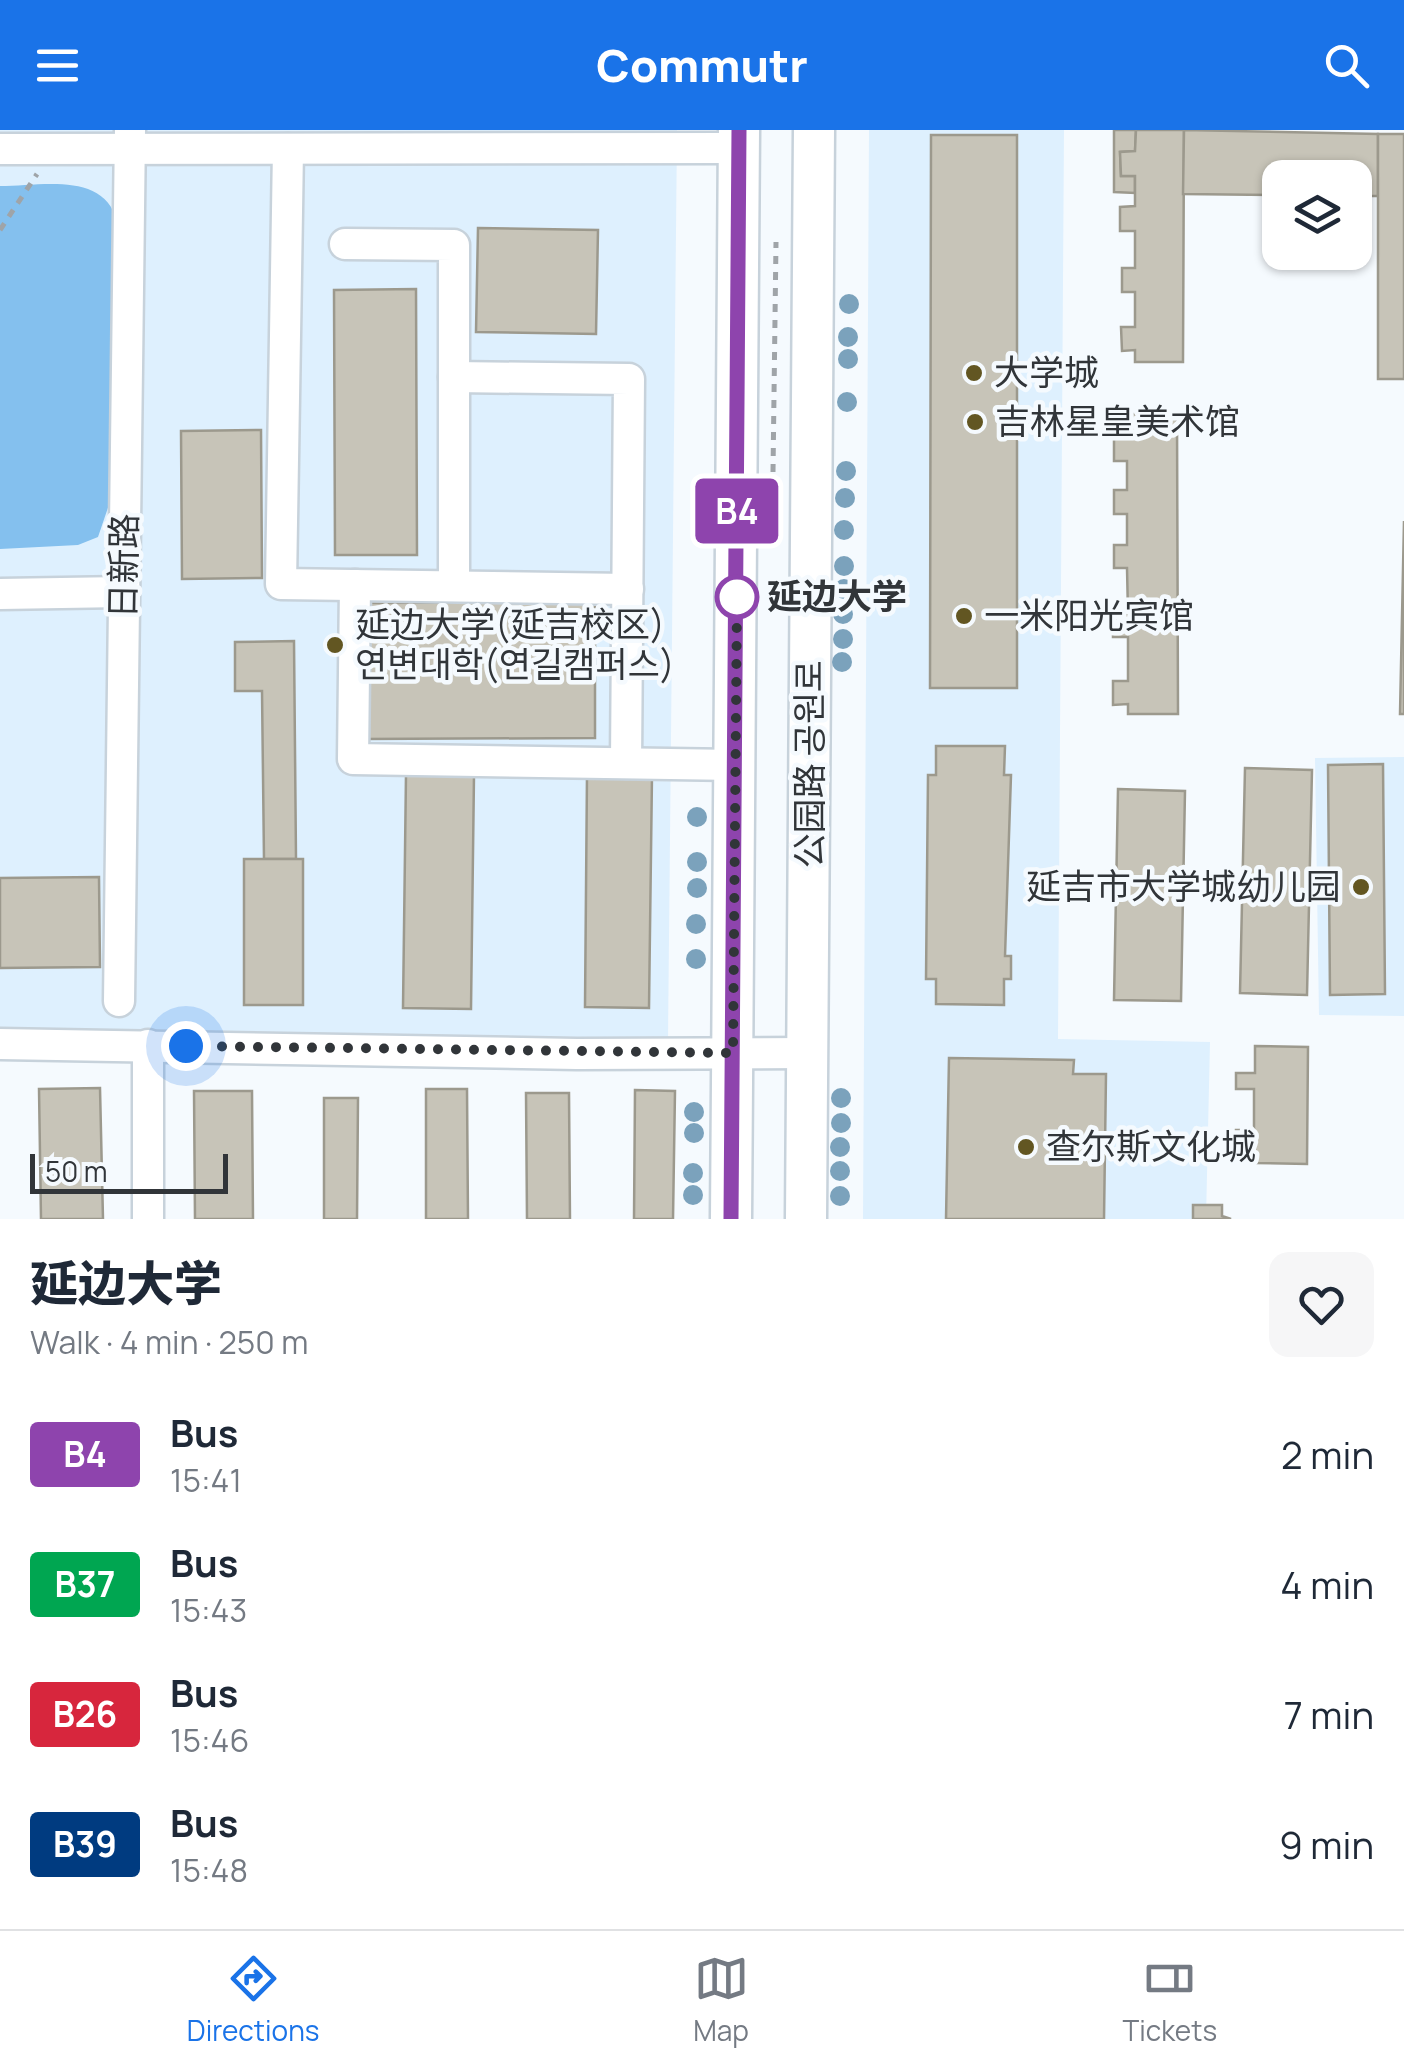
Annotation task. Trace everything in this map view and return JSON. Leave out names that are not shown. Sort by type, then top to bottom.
[{"type":"main road","name":"公园路 공원로","points":[[806,1219],[814,130]]},
{"type":"main road","points":[[732,1219],[739,139]]},
{"type":"street","points":[[0,149],[130,140],[288,150],[739,139]]},
{"type":"street","name":"日新路","points":[[119,1001],[130,140]]},
{"type":"street","points":[[288,150],[282,584],[628,589]]},
{"type":"street","points":[[345,244],[454,245],[454,586]]},
{"type":"street","points":[[454,378],[629,379],[626,763]]},
{"type":"street","points":[[356,585],[353,760],[735,765]]},
{"type":"street","points":[[0,594],[123,592]]},
{"type":"street","points":[[0,1044],[808,1053]]},
{"type":"street","points":[[148,1046],[148,1219]]},
{"type":"path","points":[[0,230],[54,148]]},
{"type":"path","points":[[772,472],[776,242]]},
{"type":"shaded area","name":"延边大学(延吉校区) 연변대학(연길캠퍼스)","points":[[0,130],[677,130],[668,1039],[0,1031]]},
{"type":"shaded area","points":[[869,130],[1064,130],[1058,1039],[1210,1042],[1206,1219],[863,1219]]},
{"type":"shaded area","points":[[52,184],[86,188],[110,206],[117,222],[114,490],[98,537],[78,545],[0,549],[0,186]]},
{"type":"shaded area","name":"延吉市大学城幼儿园","points":[[1404,757],[1404,1016],[1319,1015],[1315,758]]},
{"type":"building","points":[[1114,130],[1136,130],[1135,151],[1120,152],[1121,176],[1135,176],[1135,193],[1114,192]]},
{"type":"building","points":[[1136,130],[1184,130],[1183,362],[1135,362],[1135,350],[1122,351],[1121,327],[1135,327],[1135,292],[1122,292],[1122,268],[1135,268],[1135,231],[1120,231],[1120,207],[1135,206],[1135,176],[1121,176],[1120,152],[1135,151]]},
{"type":"building","points":[[1184,130],[1378,134],[1378,196],[1372,196],[1372,160],[1262,160],[1262,195],[1183,194]]},
{"type":"building","points":[[1378,134],[1404,134],[1404,379],[1378,379]]},
{"type":"building","name":"大学城","points":[[931,135],[1017,135],[1017,688],[930,688]]},
{"type":"building","points":[[478,228],[598,230],[596,334],[476,332]]},
{"type":"building","points":[[416,289],[417,555],[335,555],[334,290]]},
{"type":"building","points":[[1127,414],[1177,414],[1178,714],[1128,714],[1128,704],[1113,705],[1113,681],[1128,681],[1128,637],[1113,637],[1113,614],[1128,614],[1127,568],[1114,568],[1114,545],[1127,545],[1127,514],[1114,514],[1114,490],[1127,490],[1127,461],[1114,461],[1114,438],[1127,438]]},
{"type":"building","points":[[261,430],[262,578],[182,579],[181,431]]},
{"type":"building","points":[[1404,521],[1404,714],[1400,714]]},
{"type":"building","points":[[595,602],[595,738],[365,739],[365,603]]},
{"type":"building","points":[[294,641],[296,859],[264,859],[262,691],[235,691],[235,642]]},
{"type":"building","points":[[936,746],[1005,746],[1004,775],[1011,775],[1005,956],[1011,956],[1011,979],[1004,979],[1004,1005],[936,1004],[936,979],[926,979],[928,775],[936,775]]},
{"type":"building","points":[[1383,764],[1385,994],[1330,995],[1328,765]]},
{"type":"building","points":[[1245,768],[1312,770],[1307,995],[1240,993]]},
{"type":"building","points":[[406,774],[474,775],[471,1009],[403,1008]]},
{"type":"building","points":[[587,774],[652,775],[649,1008],[585,1007]]},
{"type":"building","points":[[1118,789],[1185,791],[1181,1001],[1114,1000]]},
{"type":"building","points":[[244,859],[303,859],[303,1005],[244,1005]]},
{"type":"building","points":[[99,877],[100,967],[0,968],[0,878]]},
{"type":"building","points":[[1255,1046],[1308,1047],[1307,1164],[1255,1163],[1255,1145],[1236,1145],[1236,1130],[1254,1130],[1254,1089],[1236,1089],[1236,1073],[1255,1073]]},
{"type":"building","name":"查尔斯文化城","points":[[949,1058],[1074,1060],[1073,1074],[1106,1074],[1104,1219],[946,1219]]},
{"type":"building","points":[[100,1088],[103,1219],[41,1219],[39,1089]]},
{"type":"building","points":[[426,1089],[467,1089],[468,1219],[426,1219]]},
{"type":"building","points":[[635,1090],[675,1091],[673,1219],[634,1219]]},
{"type":"building","points":[[194,1091],[252,1091],[253,1219],[195,1219]]},
{"type":"building","points":[[526,1093],[569,1093],[570,1219],[527,1219]]},
{"type":"building","points":[[324,1098],[358,1098],[357,1219],[324,1219]]},
{"type":"building","points":[[1193,1205],[1222,1205],[1222,1216],[1231,1219],[1193,1219]]},
{"type":"bus line","name":"B4","points":[[731,1219],[739,130]]},
{"type":"place","name":"大学城","points":[[974,373]]},
{"type":"place","name":"吉林星皇美术馆","points":[[975,422]]},
{"type":"place","name":"延边大学","points":[[737,597]]},
{"type":"place","name":"一米阳光宾馆","points":[[964,616]]},
{"type":"place","name":"延边大学(延吉校区) 연변대학(연길캠퍼스)","points":[[335,645]]},
{"type":"place","name":"延吉市大学城幼儿园","points":[[1361,887]]},
{"type":"place","name":"查尔斯文化城","points":[[1026,1147]]},
{"type":"route","points":[[186,1046],[733,1053],[737,597]]}]
